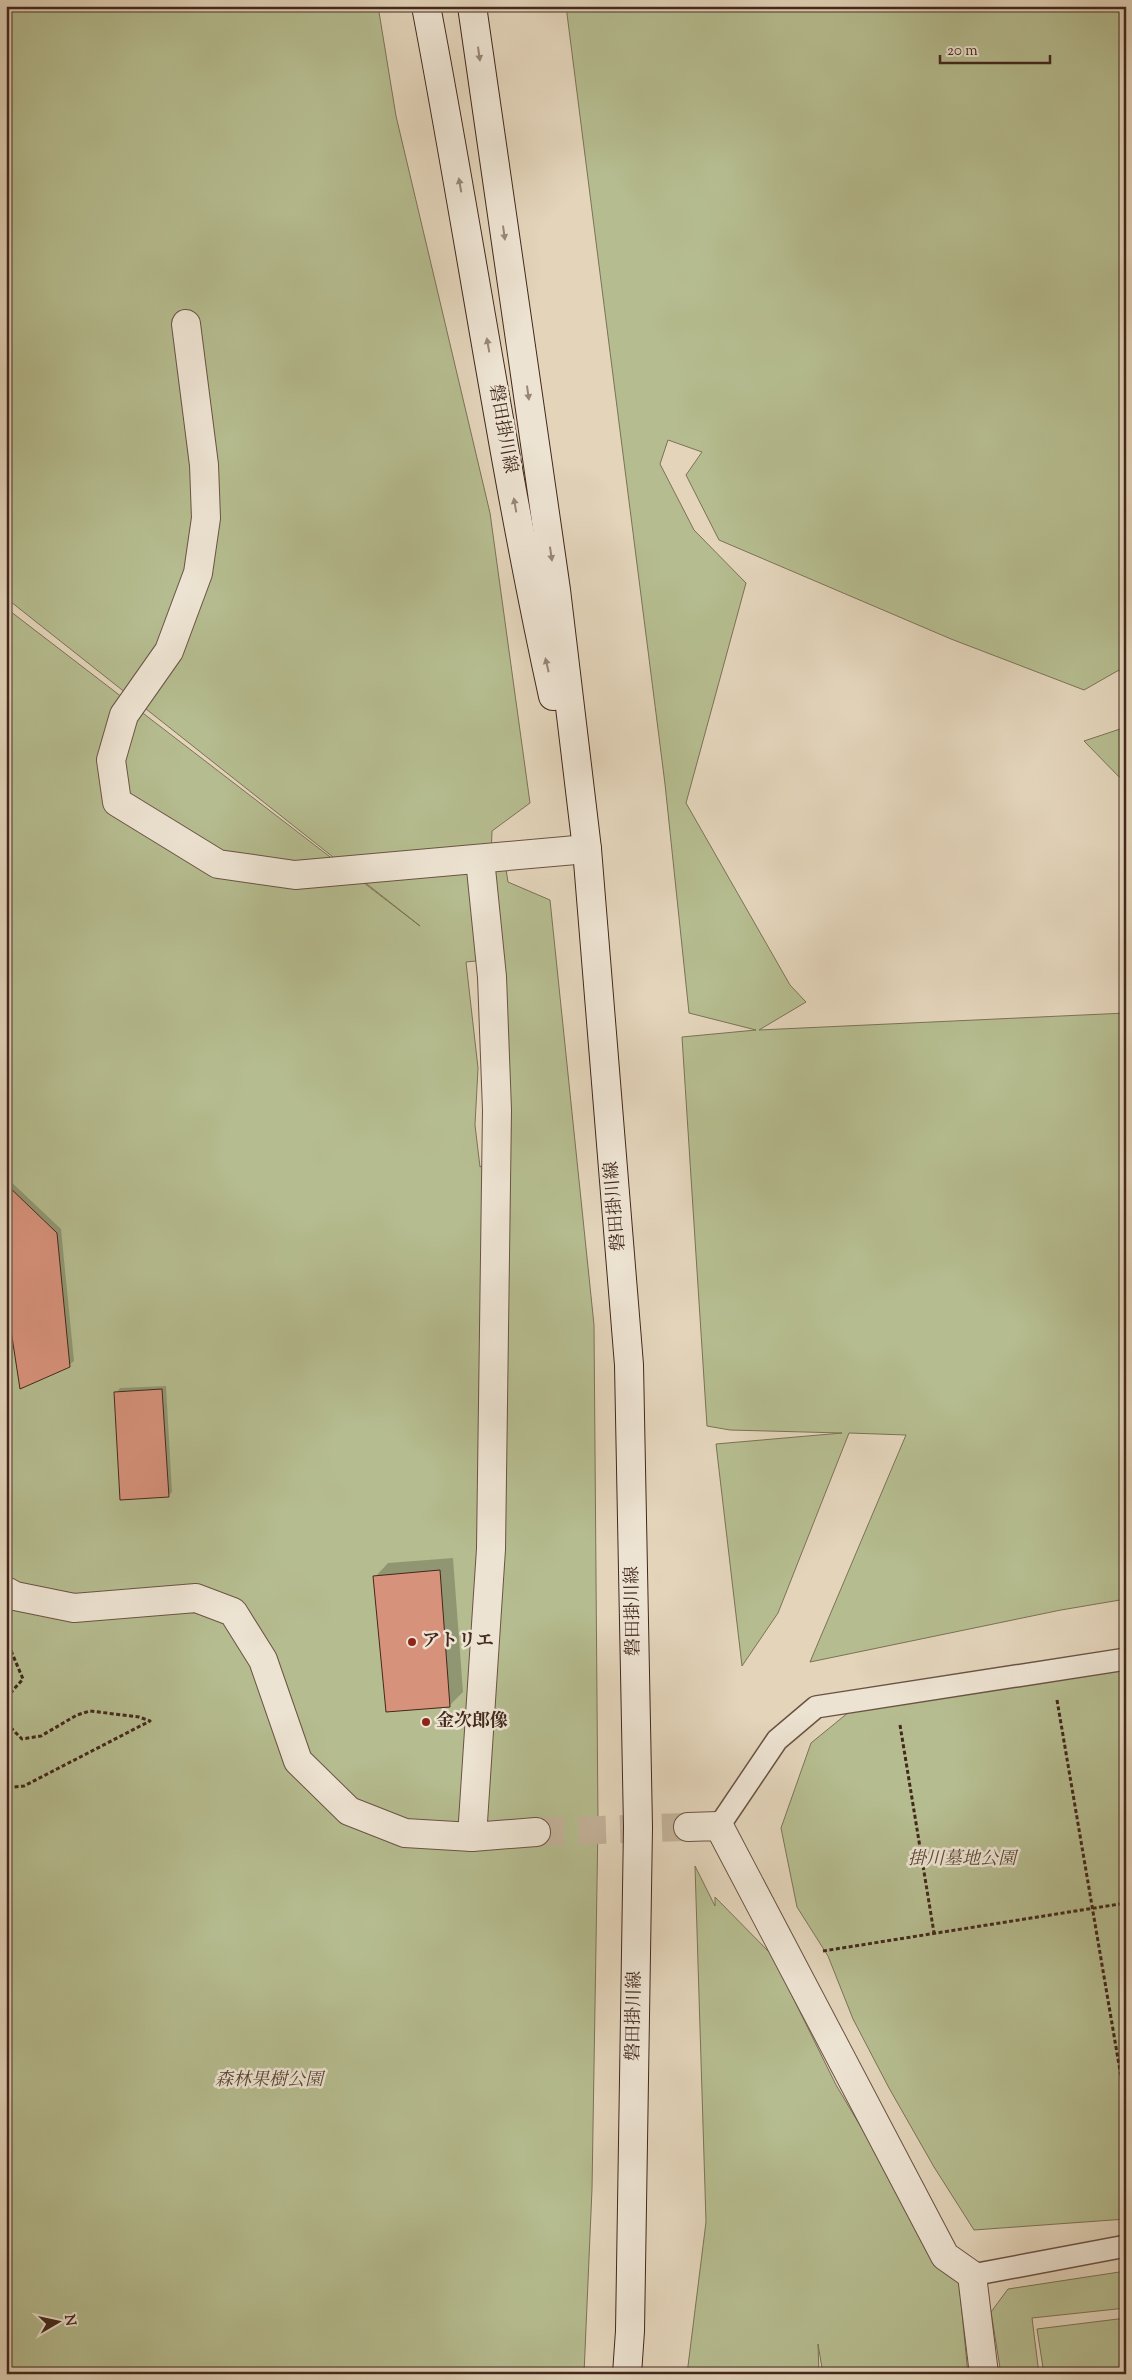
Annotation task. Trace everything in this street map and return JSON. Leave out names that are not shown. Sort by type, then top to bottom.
[{"type":"street","name":"磐田掛川線","points":[[426,6],[456,165],[531,596],[587,849]]},
{"type":"street","name":"磐田掛川線","points":[[472,6],[556,590],[587,849],[629,1365],[638,1826],[630,2321],[627,2374]]},
{"type":"street","points":[[186,324],[204,465],[206,518],[198,573],[168,650],[124,715],[111,760],[118,802],[218,864],[295,874],[587,849]]},
{"type":"street","points":[[472,1837],[491,1549],[497,1110],[492,977],[480,859]]},
{"type":"street","points":[[6,1591],[14,1596],[74,1608],[196,1598],[233,1612],[263,1660],[298,1761],[349,1811],[405,1833],[472,1837],[536,1832]]},
{"type":"street","points":[[688,1827],[719,1826],[945,2256],[972,2275],[984,2374]]},
{"type":"lane","points":[[719,1826],[777,1740],[816,1707],[1126,1658]]},
{"type":"lane","points":[[972,2275],[1126,2246]]},
{"type":"path","points":[[6,1626],[10,1646],[23,1679],[6,1698]]},
{"type":"path","points":[[1052,1670],[1126,2106]]},
{"type":"path","points":[[895,1695],[934,1934]]},
{"type":"path","points":[[6,1723],[22,1740],[41,1736],[77,1715],[90,1711],[139,1717],[150,1721],[24,1786],[6,1788]]},
{"type":"path","points":[[788,1957],[1126,1903]]},
{"type":"green space","name":"森林果樹公園","points":[[6,6],[378,6],[396,116],[490,513],[530,803],[492,831],[491,858],[504,856],[508,882],[550,900],[594,1325],[598,1823],[592,2189],[584,2374],[6,2374],[6,608],[420,926],[6,598]],"holes":[[[486,960],[483,1165],[480,1167],[475,1125],[478,1068],[466,962]]]},
{"type":"green space","points":[[566,6],[1126,6],[1126,681],[1119,670],[1084,690],[951,639],[719,540],[686,475],[702,452],[668,440],[660,464],[694,530],[746,583],[686,803],[790,985],[806,1002],[759,1030],[1126,1013],[1126,1599],[1061,1610],[810,1662],[906,1435],[849,1433],[778,1613],[742,1666],[716,1444],[842,1433],[730,1430],[707,1426],[682,1037],[756,1030],[689,1013],[665,784]]},
{"type":"green space","points":[[1126,727],[1126,784],[1084,741]]},
{"type":"green space","name":"掛川墓地公園","points":[[1126,1669],[1126,2219],[974,2230],[934,2167],[889,2088],[853,2019],[828,1956],[797,1907],[781,1828],[811,1743],[860,1703],[944,1697]]},
{"type":"green space","points":[[695,1866],[715,1906],[715,1897],[772,1955],[836,2085],[922,2230],[959,2282],[968,2374],[823,2374],[818,2344],[819,2374],[687,2374],[706,2222]]},
{"type":"green space","points":[[1126,2271],[1126,2308],[1032,2318],[1039,2374],[1001,2374],[991,2312],[1008,2289]]},
{"type":"green space","points":[[1126,2318],[1126,2374],[1044,2374],[1037,2329]]},
{"type":"building","points":[[6,1184],[57,1233],[70,1367],[20,1389],[6,1298]]},
{"type":"building","points":[[162,1389],[169,1497],[120,1500],[114,1392]]},
{"type":"building","name":"アトリエ","points":[[440,1570],[450,1707],[386,1712],[373,1576]]},
{"type":"tunnel","points":[[536,1832],[688,1827]]},
{"type":"place","name":"アトリエ","points":[[412,1642]]},
{"type":"place","name":"金次郎像","points":[[426,1722]]}]
